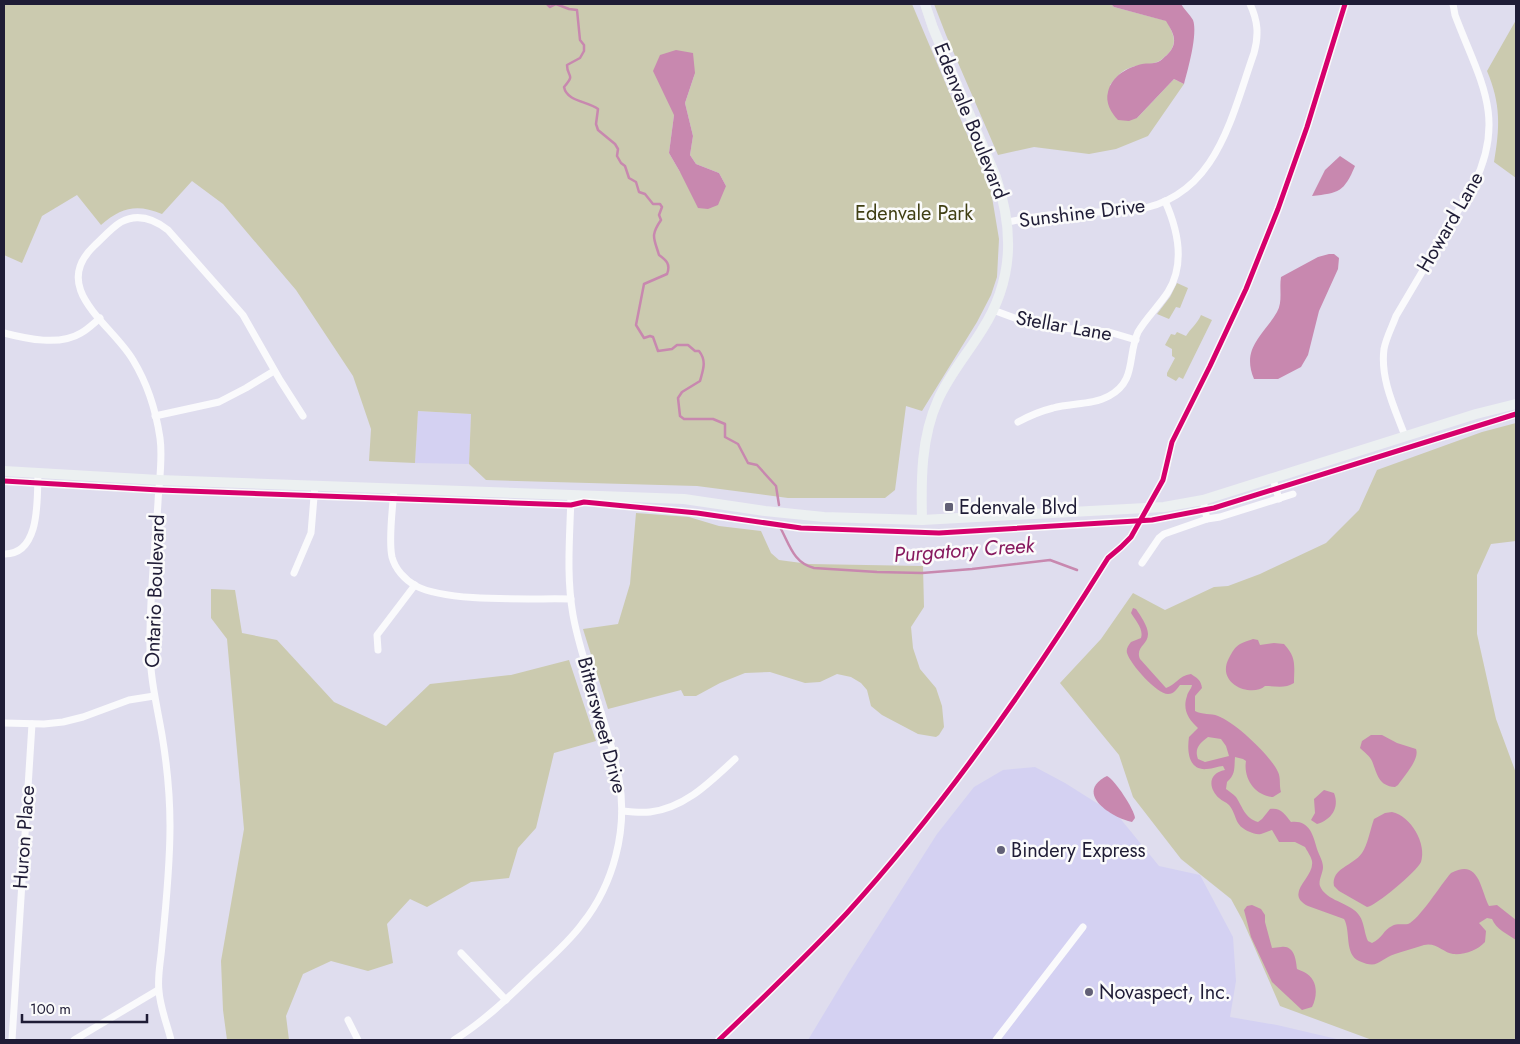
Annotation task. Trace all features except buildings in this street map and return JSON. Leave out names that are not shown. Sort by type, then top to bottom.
[{"type":"main road","name":"Edenvale Boulevard","points":[[922,520],[925,441],[931,419],[938,400],[947,384],[993,310],[1007,266],[1009,238],[1004,200],[996,177],[933,28],[925,4]]},
{"type":"main road","points":[[4,471],[159,480],[684,499],[765,511],[824,517],[922,520],[1164,507],[1203,500],[1405,436],[1516,404]]},
{"type":"street","name":"Sunshine Drive","points":[[1008,222],[1068,213],[1135,210],[1165,201],[1192,184],[1207,169],[1218,151],[1257,40],[1258,27],[1250,4]]},
{"type":"street","name":"Howard Lane","points":[[1405,436],[1387,387],[1384,369],[1384,350],[1396,316],[1474,184],[1488,149],[1490,130],[1486,93],[1458,22],[1453,4]]},
{"type":"street","points":[[1018,422],[1054,408],[1098,400],[1113,393],[1125,382],[1130,373],[1136,340],[1147,319],[1169,291],[1175,276],[1179,245],[1176,229],[1165,201]]},
{"type":"street","name":"Ontario Boulevard","points":[[171,1040],[158,990],[170,826],[166,762],[154,696],[150,651],[150,619],[160,439],[146,385],[134,360],[81,294],[77,283],[78,270],[82,259],[125,220],[148,218],[168,230],[243,316],[274,372],[303,416]]},
{"type":"street","name":"Stellar Lane","points":[[993,310],[1028,323],[1050,327],[1109,332],[1136,340]]},
{"type":"street","points":[[4,333],[53,340],[67,339],[80,334],[100,318]]},
{"type":"street","points":[[155,416],[219,402],[274,372]]},
{"type":"street","points":[[4,554],[9,554],[19,549],[28,542],[33,531],[36,515],[38,474]]},
{"type":"street","points":[[1273,479],[1279,499]]},
{"type":"street","points":[[294,573],[311,533],[315,485]]},
{"type":"street","points":[[394,488],[392,557],[404,577],[415,586],[434,592],[460,596],[571,599]]},
{"type":"street","points":[[1142,563],[1159,538],[1164,534],[1207,519],[1293,494]]},
{"type":"street","name":"Bittersweet Drive","points":[[454,1040],[471,1029],[506,1000],[582,925],[597,903],[608,880],[616,856],[622,811],[619,779],[573,616],[569,560],[571,495]]},
{"type":"street","points":[[1203,500],[1207,519]]},
{"type":"street","points":[[378,650],[377,635],[415,586]]},
{"type":"street","points":[[4,723],[64,722],[129,700],[154,696]]},
{"type":"street","name":"Huron Place","points":[[12,1040],[32,724]]},
{"type":"street","points":[[622,811],[648,812],[674,806],[698,792],[735,759]]},
{"type":"street","points":[[996,1040],[1082,927]]},
{"type":"street","points":[[461,954],[506,1000]]},
{"type":"street","points":[[74,1040],[158,990]]},
{"type":"street","points":[[348,1020],[358,1040]]},
{"type":"shaded area","points":[[1111,4],[1181,4],[1193,20],[1194,26],[1192,52],[1184,84],[1174,79],[1137,118],[1129,121],[1118,120],[1111,111],[1107,100],[1110,86],[1116,77],[1125,70],[1142,64],[1160,61],[1171,51],[1174,38],[1166,21],[1114,7]]},
{"type":"shaded area","points":[[676,50],[693,53],[695,73],[685,103],[693,136],[690,155],[696,164],[719,173],[726,186],[718,205],[708,209],[698,208],[669,153],[674,115],[653,71],[660,55]]},
{"type":"shaded area","points":[[1340,156],[1355,166],[1344,186],[1340,190],[1329,194],[1312,196],[1325,170]]},
{"type":"shaded area","points":[[1334,254],[1339,258],[1338,269],[1319,311],[1308,355],[1301,367],[1278,379],[1254,379],[1250,359],[1252,351],[1255,343],[1279,308],[1281,277],[1318,257]]},
{"type":"shaded area","points":[[418,411],[471,414],[469,464],[415,463]]},
{"type":"shaded area","points":[[1133,608],[1136,609],[1148,631],[1146,641],[1139,652],[1140,659],[1166,688],[1191,674],[1200,681],[1202,688],[1195,696],[1195,711],[1218,716],[1234,725],[1274,765],[1279,774],[1281,792],[1273,797],[1256,790],[1248,780],[1246,761],[1235,757],[1233,773],[1227,782],[1226,789],[1236,797],[1250,818],[1258,822],[1270,809],[1277,809],[1287,816],[1291,822],[1302,823],[1309,829],[1322,862],[1323,869],[1320,886],[1322,890],[1358,913],[1368,941],[1372,943],[1376,941],[1394,925],[1408,924],[1413,921],[1451,873],[1460,869],[1467,869],[1477,877],[1489,906],[1497,905],[1516,920],[1516,940],[1499,928],[1492,919],[1487,918],[1479,923],[1486,931],[1485,942],[1475,950],[1467,953],[1453,954],[1428,944],[1395,954],[1375,964],[1359,961],[1354,958],[1351,953],[1344,919],[1308,906],[1301,901],[1299,891],[1312,867],[1312,861],[1305,847],[1295,842],[1279,842],[1272,830],[1258,834],[1245,829],[1238,823],[1229,805],[1219,798],[1213,790],[1213,778],[1215,774],[1225,770],[1223,766],[1201,769],[1192,763],[1188,748],[1189,737],[1198,728],[1189,718],[1185,706],[1187,694],[1192,685],[1180,685],[1170,694],[1163,693],[1138,671],[1127,652],[1131,642],[1141,638],[1142,635],[1131,613]],"holes":[[[1208,737],[1221,739],[1226,746],[1229,756],[1205,762],[1198,759],[1197,749],[1202,741]]]},
{"type":"shaded area","points":[[1253,639],[1258,640],[1260,645],[1284,644],[1293,658],[1294,683],[1284,687],[1265,686],[1252,690],[1237,686],[1231,681],[1227,675],[1226,667],[1229,658],[1238,646]]},
{"type":"shaded area","points":[[1371,735],[1382,735],[1397,743],[1416,749],[1417,753],[1414,762],[1395,787],[1385,784],[1379,778],[1371,759],[1360,748],[1362,741]]},
{"type":"shaded area","points":[[1035,767],[1065,783],[1119,817],[1159,866],[1200,875],[1233,937],[1236,981],[1230,1017],[1277,1025],[1341,1040],[808,1040],[937,834],[974,787],[1003,770]]},
{"type":"shaded area","points":[[1107,776],[1128,802],[1135,818],[1132,822],[1115,816],[1106,810],[1095,797],[1094,790],[1097,783]]},
{"type":"shaded area","points":[[1324,790],[1334,793],[1336,804],[1333,813],[1326,820],[1317,824],[1311,820],[1315,813],[1314,799]]},
{"type":"shaded area","points":[[1392,812],[1405,819],[1416,832],[1422,847],[1421,862],[1396,888],[1379,901],[1367,907],[1339,891],[1334,886],[1334,880],[1339,871],[1362,853],[1374,819],[1385,813]]},
{"type":"shaded area","points":[[1252,905],[1261,909],[1265,915],[1272,948],[1285,947],[1292,950],[1297,969],[1309,975],[1312,979],[1316,992],[1312,1007],[1302,1010],[1272,982],[1251,937],[1244,910],[1247,906]]},
{"type":"green space","name":"Edenvale Park","points":[[4,4],[912,4],[991,191],[999,239],[997,277],[991,295],[977,322],[922,411],[906,406],[895,490],[885,498],[788,498],[697,486],[486,480],[469,464],[471,414],[418,411],[415,463],[369,461],[371,429],[353,376],[296,290],[223,204],[192,181],[162,214],[145,209],[130,209],[116,214],[101,225],[77,195],[42,216],[22,263],[4,255]],"holes":[[[695,73],[685,103],[693,136],[690,155],[696,164],[719,173],[726,186],[680,172],[669,153],[674,115]]]},
{"type":"green space","points":[[934,4],[1111,4],[1114,7],[1167,21],[1174,38],[1171,51],[1158,61],[1124,70],[1110,85],[1137,118],[1174,79],[1184,84],[1148,136],[1116,149],[1089,154],[1034,147],[998,155]]},
{"type":"green space","points":[[1516,20],[1516,178],[1494,162],[1498,116],[1495,94],[1487,71]]},
{"type":"green space","points":[[1177,283],[1188,288],[1180,308],[1176,307],[1169,319],[1157,314],[1170,297]]},
{"type":"green space","points":[[1201,315],[1212,320],[1183,379],[1179,377],[1176,381],[1167,376],[1175,358],[1172,356],[1172,349],[1165,345],[1171,334],[1175,335],[1177,332],[1186,336]]},
{"type":"green space","points":[[1516,423],[1516,541],[1491,544],[1477,575],[1477,634],[1496,719],[1516,773],[1516,1040],[1372,1040],[1280,1006],[1243,921],[1231,899],[1181,859],[1133,797],[1119,755],[1060,683],[1101,639],[1133,593],[1165,610],[1214,587],[1228,586],[1260,574],[1326,543],[1359,510],[1377,470],[1482,432]]},
{"type":"green space","points":[[636,513],[689,517],[719,526],[761,531],[771,553],[779,560],[809,564],[923,566],[924,607],[911,627],[913,648],[920,669],[936,688],[942,706],[944,727],[939,735],[936,737],[918,734],[882,715],[871,706],[867,690],[861,683],[851,677],[837,674],[820,682],[805,683],[770,672],[745,673],[720,683],[696,696],[684,696],[681,690],[608,709],[583,629],[618,624],[630,584]]},
{"type":"green space","points":[[211,589],[235,590],[242,633],[277,640],[334,702],[386,726],[430,684],[511,675],[569,660],[596,741],[554,753],[536,828],[518,848],[509,878],[471,882],[427,907],[410,899],[387,924],[393,963],[368,971],[331,961],[303,974],[286,1016],[289,1040],[227,1040],[223,1010],[221,961],[244,829],[227,639],[211,618]]},
{"type":"waterway","name":"Purgatory Creek","points":[[547,4],[550,7],[556,4],[577,10],[580,40],[584,45],[584,51],[580,58],[567,65],[570,77],[564,87],[566,92],[569,96],[598,109],[596,124],[598,130],[615,144],[618,149],[617,156],[625,166],[629,178],[636,182],[639,192],[645,194],[653,204],[660,204],[662,207],[659,215],[661,220],[655,230],[654,237],[659,255],[667,263],[668,271],[667,274],[644,284],[636,325],[644,338],[653,337],[658,351],[672,349],[677,345],[688,345],[695,351],[699,351],[704,362],[700,381],[682,392],[678,398],[680,416],[684,419],[713,419],[725,424],[725,437],[738,444],[748,463],[757,465],[776,486],[779,505]]},
{"type":"waterway","name":"Purgatory Creek","points":[[781,529],[797,558],[807,566],[814,568],[922,573],[1050,560],[1077,570]]},
{"type":"cycle path","points":[[719,1040],[784,978],[847,913],[919,829],[1018,696],[1108,558],[1131,537],[1163,480],[1172,442],[1246,289],[1278,209],[1307,127],[1345,4]]},
{"type":"cycle path","points":[[4,481],[159,490],[571,505],[584,502],[697,513],[801,528],[939,533],[1152,520],[1214,508],[1516,414]]},
{"type":"place","name":"Edenvale Blvd","points":[[949,507]]},
{"type":"place","name":"Bindery Express","points":[[1001,850]]},
{"type":"place","name":"Novaspect, Inc.","points":[[1089,992]]}]
